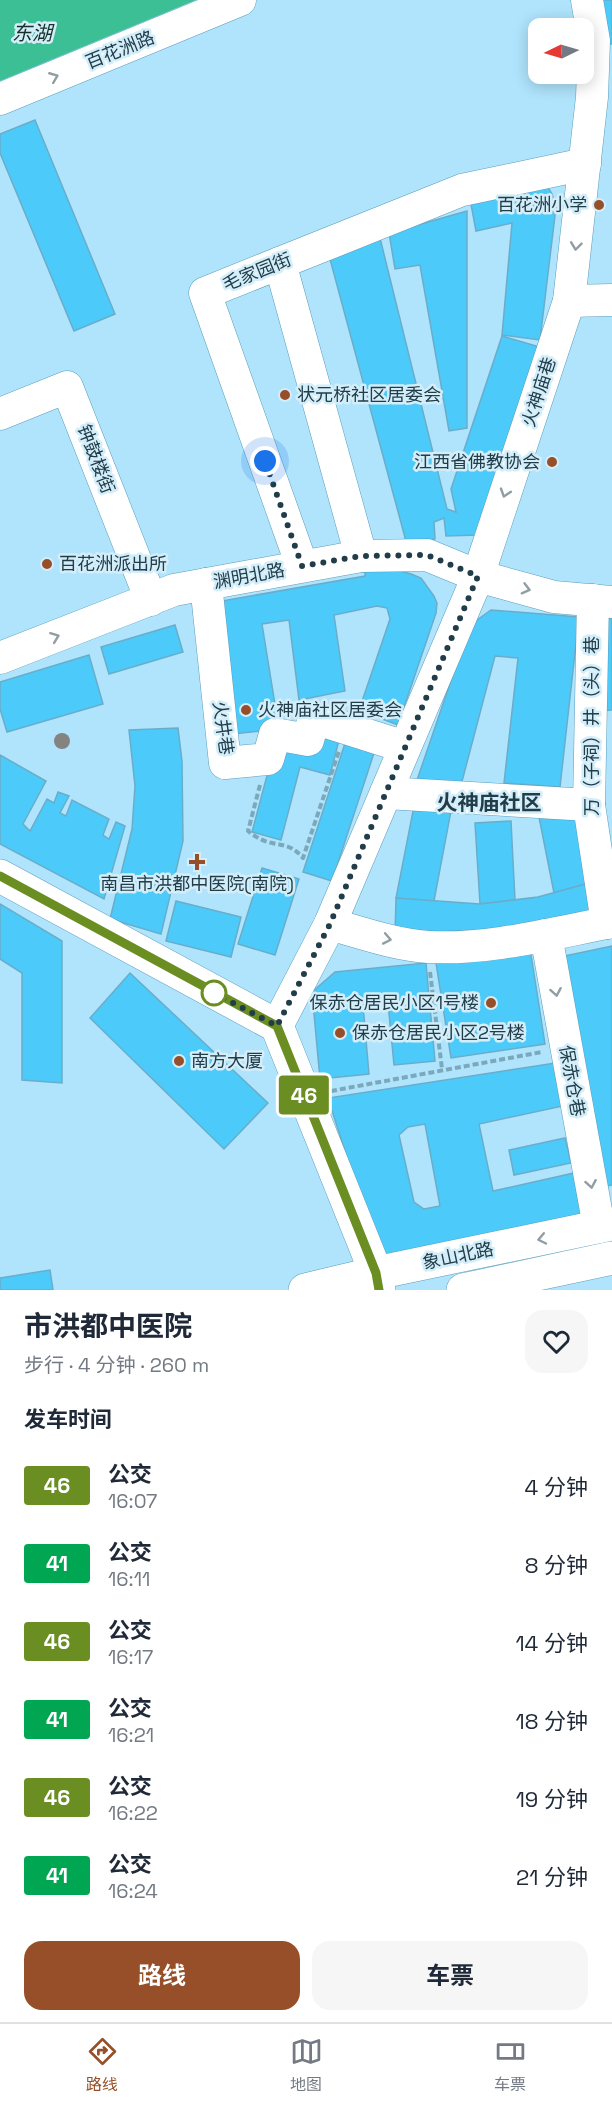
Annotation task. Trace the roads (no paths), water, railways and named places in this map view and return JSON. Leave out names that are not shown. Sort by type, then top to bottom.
[{"type":"main road","points":[[0,876],[277,1026],[378,1281]]},
{"type":"main road","name":"象山北路","points":[[305,1290],[378,1281],[606,1226]]},
{"type":"main road","name":"象山北路","points":[[463,1290],[612,1258]]},
{"type":"street","name":"百花洲路","points":[[0,99],[240,0]]},
{"type":"street","name":"火神庙巷","points":[[277,1026],[330,924],[478,576],[569,301],[585,164],[602,97],[587,0]]},
{"type":"street","name":"毛家园街","points":[[302,566],[205,293],[462,190],[585,164]]},
{"type":"street","points":[[280,263],[361,556]]},
{"type":"street","points":[[569,301],[612,300]]},
{"type":"street","name":"钟鼓楼街","points":[[0,414],[67,387],[151,600]]},
{"type":"street","name":"渊明北路","points":[[0,658],[174,590],[361,556],[427,555],[478,576],[554,597],[603,601]]},
{"type":"street","name":"火井巷","points":[[206,584],[225,763],[268,759],[275,734],[308,740],[314,718],[405,747]]},
{"type":"street","name":"万（子祠）井（头）巷","points":[[603,601],[601,721],[589,805],[610,922]]},
{"type":"street","points":[[386,793],[589,805]]},
{"type":"street","points":[[330,924],[380,938],[427,946],[467,947],[610,922]]},
{"type":"street","name":"保赤仓巷","points":[[546,934],[566,1048],[606,1226]]},
{"type":"water","name":"东湖","points":[[0,0],[196,0],[0,81]]},
{"type":"place","name":"百花洲小学","points":[[599,205]]},
{"type":"place","name":"状元桥社区居委会","points":[[285,395]]},
{"type":"place","name":"江西省佛教协会","points":[[552,462]]},
{"type":"place","name":"百花洲派出所","points":[[47,564]]},
{"type":"place","name":"火神庙社区居委会","points":[[246,710]]},
{"type":"place","name":"南昌市洪都中医院(南院)","points":[[197,862]]},
{"type":"place","name":"保赤仓居民小区1号楼","points":[[491,1003]]},
{"type":"place","name":"保赤仓居民小区2号楼","points":[[340,1033]]},
{"type":"place","name":"南方大厦","points":[[179,1061]]},
{"type":"district","name":"火神庙社区","points":[[489,803]]}]
